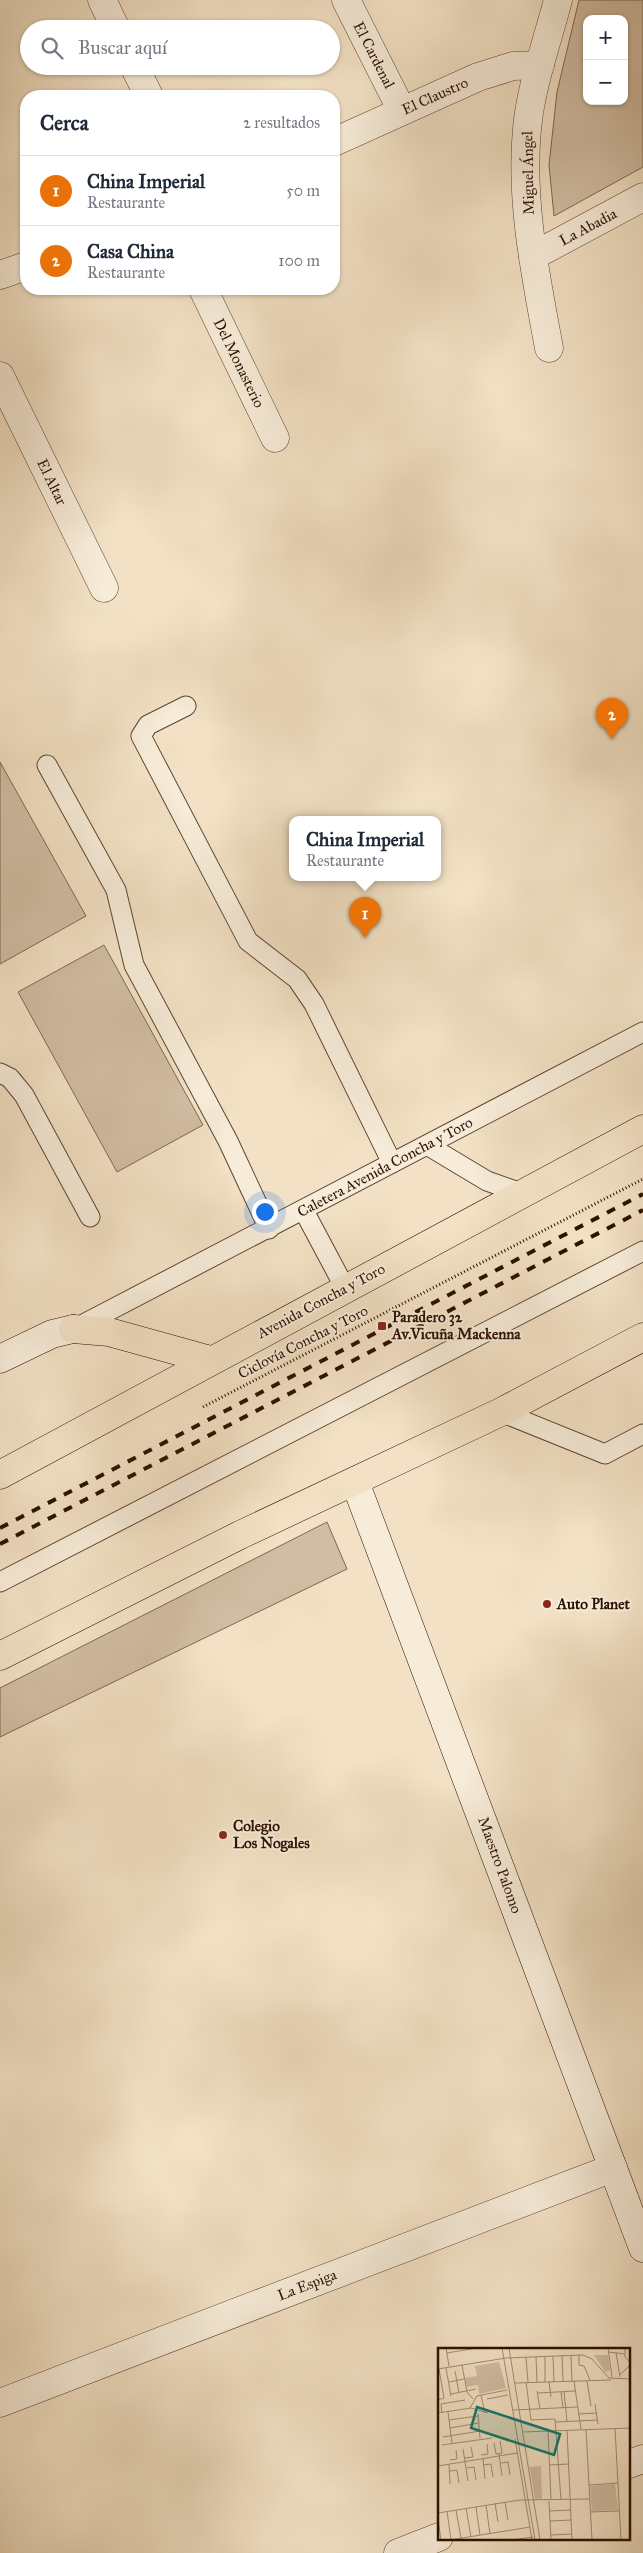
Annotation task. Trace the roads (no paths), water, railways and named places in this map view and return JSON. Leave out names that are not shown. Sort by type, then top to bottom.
[{"type":"main road","name":"Avenida Concha y Toro","points":[[0,1475],[210,1360],[643,1129]]},
{"type":"main road","points":[[73,1329],[109,1332],[161,1348],[210,1360]]},
{"type":"main road","points":[[0,1656],[240,1535],[501,1412],[643,1337]]},
{"type":"street","points":[[102,0],[112,20]]},
{"type":"street","name":"El Cardenal","points":[[346,0],[402,111]]},
{"type":"street","name":"Miguel Ángel","points":[[549,348],[533,256],[527,206],[525,161],[527,128],[540,65],[558,0]]},
{"type":"street","name":"El Claustro","points":[[340,139],[495,71],[514,66],[540,65]]},
{"type":"street","points":[[138,75],[146,90]]},
{"type":"street","name":"La Abadia","points":[[533,256],[643,198]]},
{"type":"street","points":[[0,275],[20,268]]},
{"type":"street","name":"Del Monasterio","points":[[205,295],[276,438]]},
{"type":"street","name":"El Altar","points":[[0,376],[104,588]]},
{"type":"street","points":[[0,1359],[52,1334],[73,1329]]},
{"type":"street","name":"Maestro Palomo","points":[[355,1482],[643,2248]]},
{"type":"street","name":"La Espiga","points":[[0,2403],[613,2168]]},
{"type":"street","points":[[630,2464],[643,2459]]},
{"type":"street","points":[[398,2553],[438,2537]]},
{"type":"lane","points":[[186,706],[148,725],[141,736],[248,942],[297,979],[314,1004],[392,1163]]},
{"type":"lane","points":[[47,765],[116,890],[134,965],[228,1141],[269,1229]]},
{"type":"lane","name":"Caletera Avenida Concha y Toro","points":[[73,1329],[269,1229],[643,1032]]},
{"type":"lane","points":[[0,1073],[10,1078],[24,1094],[90,1217]]},
{"type":"lane","points":[[427,1145],[487,1180],[524,1194]]},
{"type":"lane","points":[[304,1210],[345,1288]]},
{"type":"lane","points":[[0,1582],[643,1251]]},
{"type":"lane","points":[[501,1412],[605,1454],[643,1434]]},
{"type":"railway","points":[[0,1528],[643,1194]]},
{"type":"railway","points":[[0,1544],[643,1210]]},
{"type":"place","name":"Casa China","points":[[612,739]]},
{"type":"place","name":"China Imperial","points":[[365,938]]},
{"type":"place","name":"Paradero 32 Av.Vicuña Mackenna","points":[[382,1326]]},
{"type":"place","name":"Auto Planet","points":[[547,1604]]},
{"type":"place","name":"Colegio Los Nogales","points":[[223,1835]]}]
